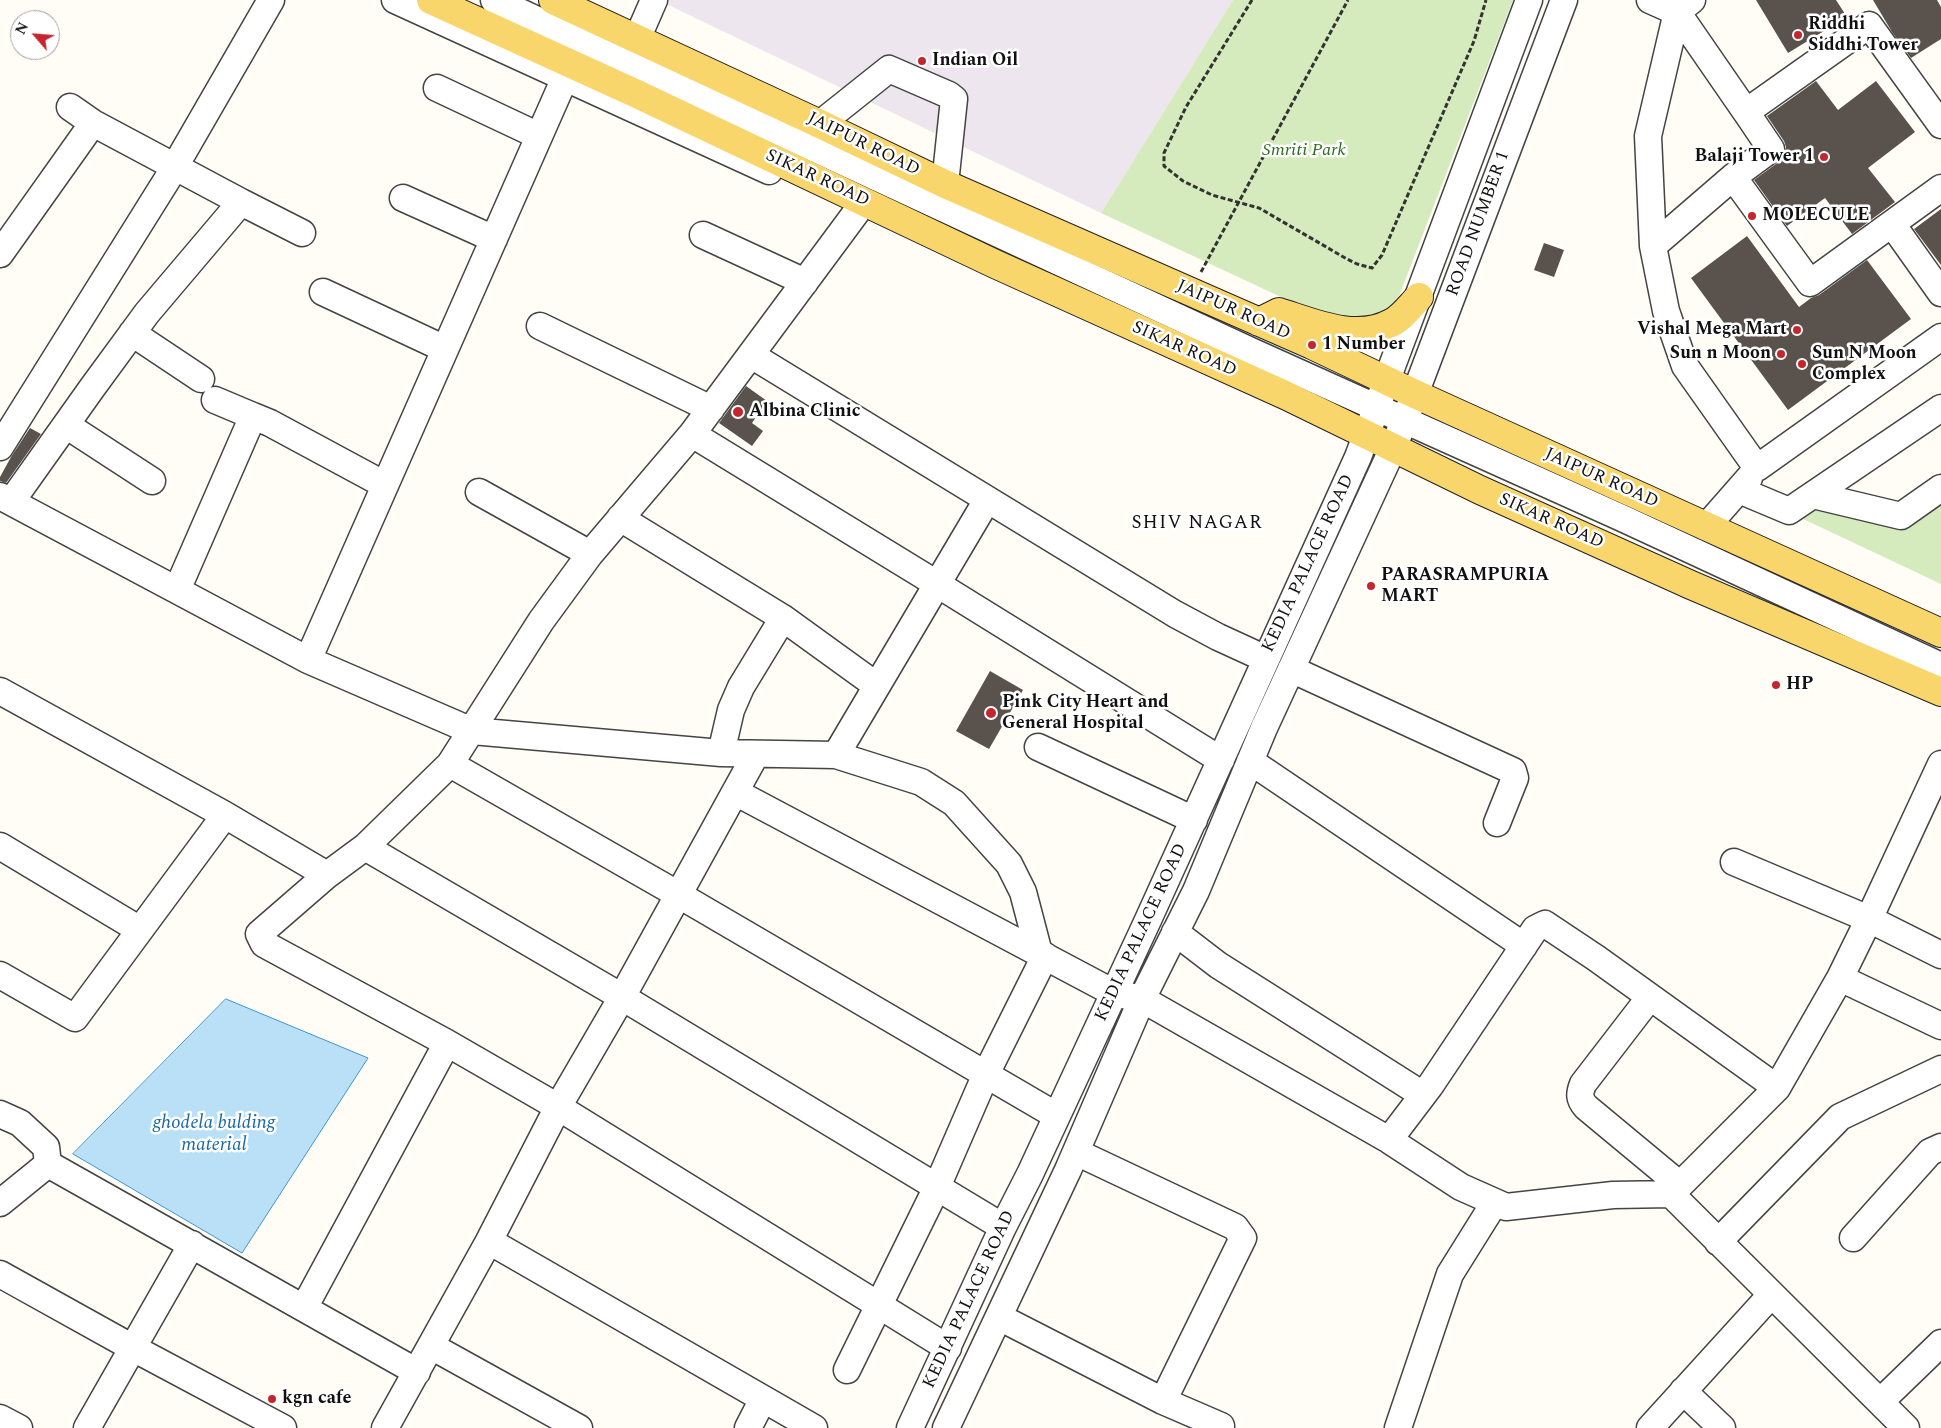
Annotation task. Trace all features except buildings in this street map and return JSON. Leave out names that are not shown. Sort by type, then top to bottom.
[{"type":"main road","name":"SIKAR ROAD","points":[[431,0],[568,71],[861,207],[995,264],[1285,396],[1364,440],[1393,448],[1480,490],[1691,585],[1941,692]]},
{"type":"main road","name":"JAIPUR ROAD","points":[[552,0],[637,38],[945,184],[1388,380],[1410,407],[1706,527],[1941,633]]},
{"type":"main road","points":[[1259,322],[1279,312],[1350,331],[1371,331],[1392,323],[1419,297]]},
{"type":"street","points":[[0,446],[175,167],[271,0]]},
{"type":"street","points":[[308,660],[568,71],[395,0]]},
{"type":"street","points":[[494,0],[976,224],[1377,407],[1410,407],[1941,666]]},
{"type":"street","points":[[637,38],[654,0]]},
{"type":"street","name":"ROAD NUMBER 1","points":[[1364,440],[1529,0]]},
{"type":"street","name":"ROAD NUMBER 1","points":[[1393,448],[1564,0]]},
{"type":"street","points":[[1650,0],[1684,6],[1746,112],[1771,149],[1733,177],[1653,246]]},
{"type":"street","points":[[1684,6],[1648,136],[1653,246],[1666,311],[1685,366],[1757,468]]},
{"type":"street","points":[[1746,112],[1868,25],[1932,96],[1941,125]]},
{"type":"street","points":[[820,124],[889,69],[949,95],[954,99],[945,184]]},
{"type":"street","points":[[437,88],[539,136]]},
{"type":"street","points":[[70,107],[93,123],[302,233]]},
{"type":"street","points":[[0,254],[93,123]]},
{"type":"street","points":[[1733,177],[1810,282],[1941,188]]},
{"type":"street","points":[[404,198],[494,239]]},
{"type":"street","points":[[240,202],[132,332],[66,425],[6,499],[308,660],[472,731],[721,753],[836,755],[899,773],[921,782],[954,803],[1009,864],[1023,892],[1042,954],[986,1074],[937,1187],[847,1370]]},
{"type":"street","points":[[861,207],[692,434],[590,554],[541,621],[450,764],[365,847],[327,875],[259,934],[264,944],[447,1043],[558,1107],[948,1348]]},
{"type":"street","points":[[1892,224],[1941,293]]},
{"type":"street","points":[[702,235],[805,282]]},
{"type":"street","points":[[323,292],[445,349]]},
{"type":"street","points":[[540,326],[711,409]]},
{"type":"street","points":[[132,332],[208,390],[252,416],[385,485]]},
{"type":"street","points":[[1706,527],[1757,468],[1941,337]]},
{"type":"street","points":[[751,355],[1175,614],[1218,638],[1266,659]]},
{"type":"street","points":[[1739,490],[1789,511],[1941,408]]},
{"type":"street","points":[[177,590],[252,416]]},
{"type":"street","points":[[66,425],[152,480]]},
{"type":"street","points":[[692,434],[1221,760]]},
{"type":"street","name":"KEDIA PALACE ROAD","points":[[910,1428],[1194,820],[1364,440]]},
{"type":"street","name":"KEDIA PALACE ROAD","points":[[946,1428],[1076,1152],[1142,999],[1196,891],[1250,761],[1393,448]]},
{"type":"street","points":[[1813,494],[1901,516],[1941,488]]},
{"type":"street","points":[[479,492],[590,554]]},
{"type":"street","points":[[836,755],[987,500]]},
{"type":"street","points":[[620,518],[783,618],[877,686]]},
{"type":"street","points":[[721,753],[731,710],[741,687],[783,618]]},
{"type":"street","points":[[1291,669],[1513,771],[1515,778],[1496,823]]},
{"type":"street","points":[[0,691],[225,815],[327,875]]},
{"type":"street","points":[[1038,747],[1194,820]]},
{"type":"street","points":[[385,1428],[489,1240],[558,1107],[622,997],[756,754]]},
{"type":"street","points":[[1250,761],[1524,946]]},
{"type":"street","points":[[450,764],[679,895],[1057,1116]]},
{"type":"street","points":[[735,792],[1114,993],[1142,999],[1389,1140],[1461,1187],[1506,1206],[1675,1190],[1777,1088],[1840,978],[1870,919],[1941,764]]},
{"type":"street","points":[[0,975],[75,1018],[225,815]]},
{"type":"street","points":[[0,846],[140,930]]},
{"type":"street","points":[[365,847],[622,997],[1003,1227]]},
{"type":"street","points":[[1734,862],[1870,919],[1941,955]]},
{"type":"street","points":[[1389,1140],[1423,1094],[1535,929],[1545,924],[1777,1088]]},
{"type":"street","points":[[1175,932],[1234,975],[1423,1094]]},
{"type":"street","points":[[1840,978],[1941,1026]]},
{"type":"street","points":[[1650,997],[1583,1084],[1580,1101],[1675,1190],[1718,1242],[1881,1401],[1906,1428]]},
{"type":"street","points":[[304,1308],[447,1043]]},
{"type":"street","points":[[1718,1242],[1840,1117],[1941,1069]]},
{"type":"street","points":[[0,1114],[20,1123],[46,1147],[48,1164]]},
{"type":"street","points":[[1853,1238],[1930,1152],[1941,1147]]},
{"type":"street","points":[[1076,1152],[1235,1227],[1243,1238],[1164,1401]]},
{"type":"street","points":[[48,1164],[417,1372]]},
{"type":"street","points":[[0,1203],[48,1164]]},
{"type":"street","points":[[1398,1428],[1450,1274],[1495,1202]]},
{"type":"street","points":[[489,1240],[814,1428]]},
{"type":"street","points":[[86,1428],[192,1244]]},
{"type":"street","points":[[0,1274],[283,1428]]},
{"type":"street","points":[[1650,1428],[1771,1295]]},
{"type":"street","points":[[999,1318],[1164,1401],[1221,1426],[1220,1428]]},
{"type":"street","points":[[1881,1401],[1941,1343]]},
{"type":"street","points":[[431,1346],[579,1428]]},
{"type":"street","points":[[1683,1390],[1722,1428]]},
{"type":"street","points":[[748,1428],[763,1399]]},
{"type":"street","points":[[0,1418],[19,1428]]},
{"type":"path","points":[[1252,0],[1186,107],[1164,153],[1164,166],[1183,181],[1212,195],[1259,208],[1357,264],[1372,268],[1382,255],[1474,41],[1486,0]]},
{"type":"path","points":[[1191,292],[1238,201],[1348,0]]},
{"type":"shaded area","points":[[658,0],[1233,0],[1101,213]]},
{"type":"green space","name":"Smriti Park","points":[[1233,0],[1513,0],[1391,317],[1326,318],[1101,213]]},
{"type":"green space","points":[[1941,496],[1941,584],[1799,517],[1811,505],[1904,523]]},
{"type":"water","name":"ghodela bulding material","points":[[226,999],[368,1058],[242,1253],[73,1154]]},
{"type":"place","name":"Riddhi Siddhi Tower","points":[[1798,35]]},
{"type":"place","name":"Indian Oil","points":[[922,61]]},
{"type":"place","name":"Balaji Tower 1","points":[[1824,157]]},
{"type":"place","name":"MOLECULE","points":[[1752,216]]},
{"type":"place","name":"Vishal Mega Mart","points":[[1797,330]]},
{"type":"place","name":"1 Number","points":[[1312,345]]},
{"type":"place","name":"Sun n Moon","points":[[1781,354]]},
{"type":"place","name":"Sun N Moon Complex","points":[[1802,364]]},
{"type":"place","name":"Albina Clinic","points":[[738,412]]},
{"type":"place","name":"PARASRAMPURIA MART","points":[[1371,586]]},
{"type":"place","name":"HP","points":[[1776,685]]},
{"type":"place","name":"Pink City Heart and General Hospital","points":[[991,713]]},
{"type":"place","name":"kgn cafe","points":[[272,1399]]},
{"type":"district","name":"SHIV NAGAR","points":[[1197,524]]}]
